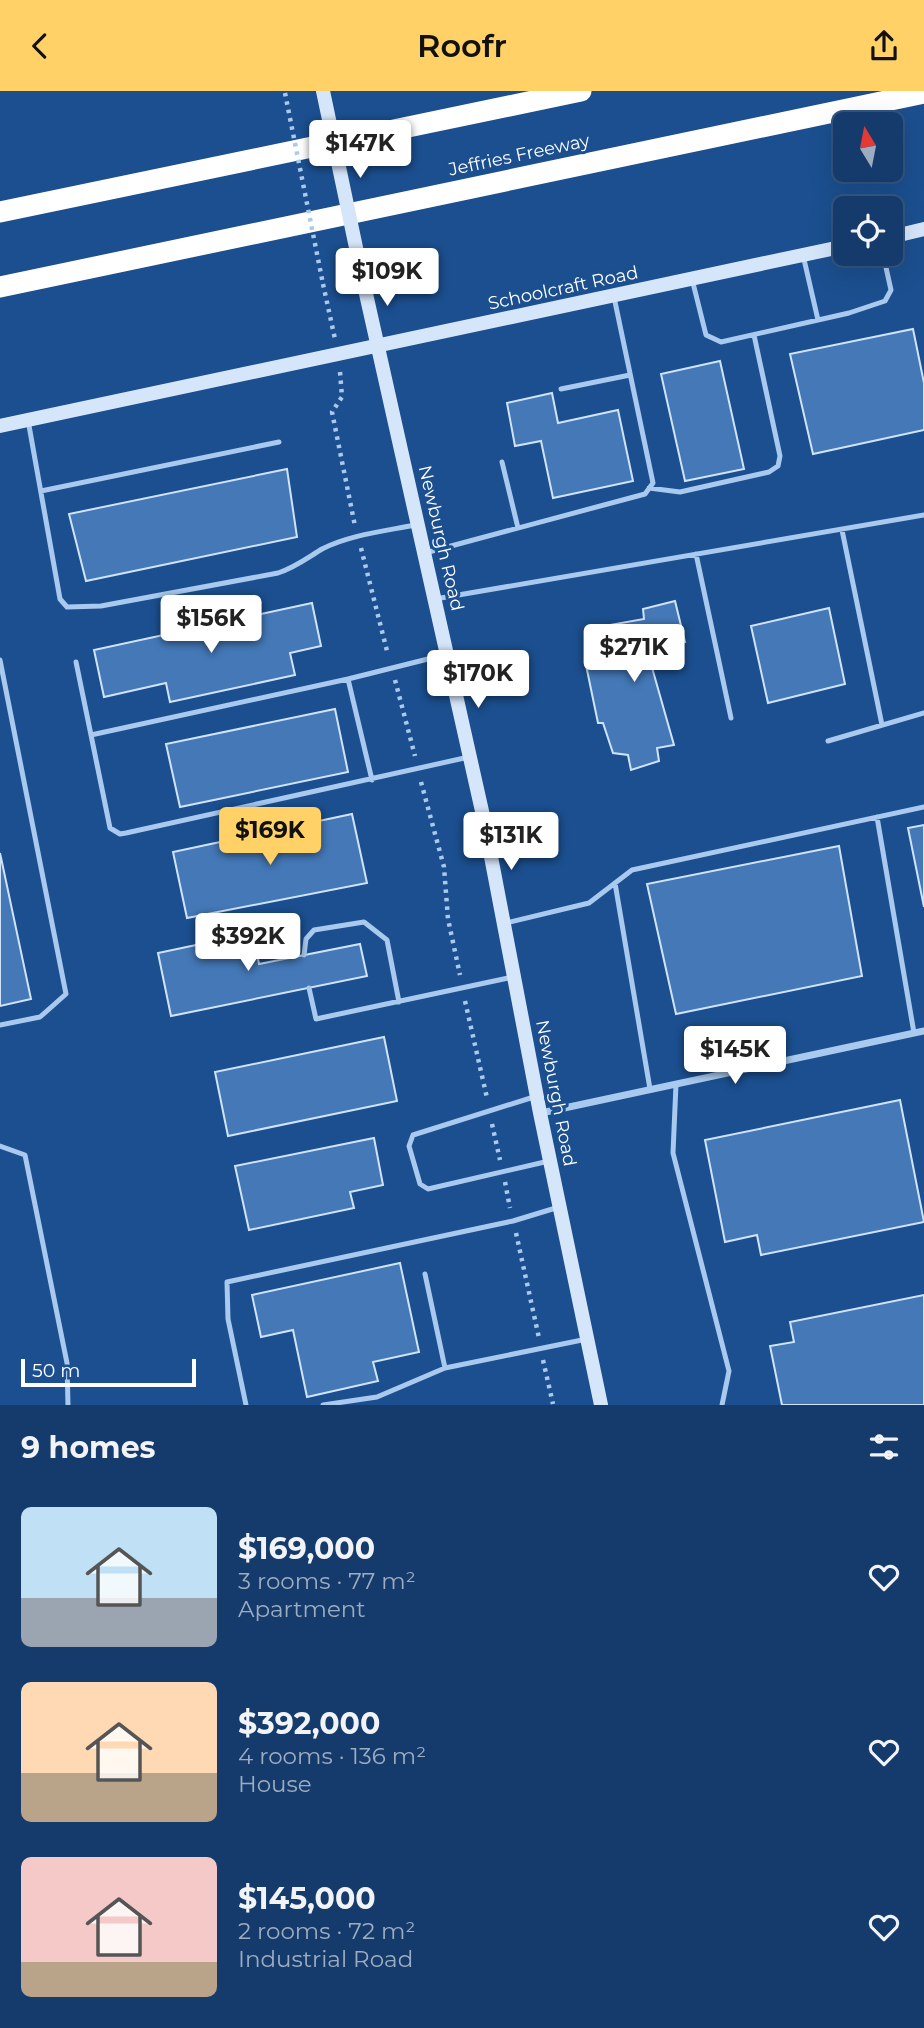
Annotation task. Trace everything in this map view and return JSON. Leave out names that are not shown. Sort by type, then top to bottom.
[{"type":"highway","points":[[0,212],[581,91]]},
{"type":"highway","name":"Jeffries Freeway","points":[[0,287],[924,93]]},
{"type":"main road","name":"Newburgh Road","points":[[323,91],[470,757],[601,1405]]},
{"type":"main road","points":[[903,234],[924,229]]},
{"type":"main road","name":"Schoolcraft Road","points":[[0,426],[833,249]]},
{"type":"street","points":[[540,1113],[924,1031]]},
{"type":"lane","points":[[803,255],[818,320]]},
{"type":"lane","points":[[692,279],[706,335],[720,342],[818,320],[885,301],[891,290],[886,266]]},
{"type":"lane","points":[[425,553],[645,494],[653,483],[613,296]]},
{"type":"lane","points":[[649,488],[680,492],[769,471],[778,466],[780,456],[754,334]]},
{"type":"lane","points":[[561,389],[630,375]]},
{"type":"lane","points":[[28,420],[60,599],[67,607],[101,606],[278,573],[301,565],[323,549],[418,524]]},
{"type":"lane","points":[[41,491],[279,442]]},
{"type":"lane","points":[[502,462],[518,528]]},
{"type":"lane","points":[[435,599],[924,515]]},
{"type":"lane","points":[[842,530],[882,725]]},
{"type":"lane","points":[[696,554],[731,718]]},
{"type":"lane","points":[[91,735],[392,669],[447,654]]},
{"type":"lane","points":[[0,660],[66,994],[40,1017],[0,1025]]},
{"type":"lane","points":[[76,662],[110,828],[120,834],[470,757]]},
{"type":"lane","points":[[348,679],[372,780]]},
{"type":"lane","points":[[828,741],[924,713]]},
{"type":"lane","points":[[503,923],[589,903],[632,870],[924,807]]},
{"type":"lane","points":[[877,817],[914,1033]]},
{"type":"lane","points":[[615,883],[650,1089]]},
{"type":"lane","points":[[304,955],[306,939],[314,930],[364,922],[387,940],[398,1002]]},
{"type":"lane","points":[[309,988],[316,1019],[513,977]]},
{"type":"lane","points":[[676,1084],[673,1153],[729,1371],[722,1405]]},
{"type":"lane","points":[[537,1096],[413,1135],[409,1146],[420,1184],[428,1189],[550,1161]]},
{"type":"lane","points":[[0,1146],[25,1155],[67,1363],[68,1405]]},
{"type":"lane","points":[[246,1405],[228,1319],[227,1282],[513,1220],[559,1207]]},
{"type":"lane","points":[[425,1274],[445,1368]]},
{"type":"lane","points":[[323,1405],[377,1397],[445,1368],[587,1339]]},
{"type":"path","points":[[285,93],[338,356],[342,397],[332,412],[358,538],[444,867],[449,919],[462,988],[553,1403]]},
{"type":"building","points":[[913,329],[924,383],[924,430],[813,454],[790,354]]},
{"type":"building","points":[[720,361],[744,469],[685,481],[661,374]]},
{"type":"building","points":[[552,393],[558,423],[618,410],[633,481],[553,498],[541,441],[515,446],[507,403]]},
{"type":"building","points":[[287,469],[297,537],[86,581],[69,514]]},
{"type":"building","points":[[675,601],[685,642],[654,646],[656,663],[651,664],[674,745],[657,748],[659,761],[631,770],[628,755],[613,753],[603,723],[598,723],[586,665],[592,664],[605,641],[604,626],[644,619],[643,609]]},
{"type":"building","points":[[312,603],[321,646],[290,653],[295,675],[170,702],[166,683],[104,697],[94,650]]},
{"type":"building","points":[[829,608],[845,684],[768,703],[751,626]]},
{"type":"building","points":[[335,709],[348,772],[180,807],[166,744]]},
{"type":"building","points":[[352,814],[367,883],[187,918],[173,852]]},
{"type":"building","points":[[924,825],[924,907],[908,828]]},
{"type":"building","points":[[839,846],[862,976],[676,1014],[647,884]]},
{"type":"building","points":[[0,853],[31,999],[0,1006]]},
{"type":"building","points":[[253,933],[259,964],[360,944],[367,976],[171,1016],[158,953]]},
{"type":"building","points":[[384,1037],[397,1101],[228,1136],[215,1072]]},
{"type":"building","points":[[900,1100],[924,1222],[761,1255],[757,1235],[725,1242],[705,1140]]},
{"type":"building","points":[[374,1138],[383,1185],[350,1192],[354,1208],[249,1230],[235,1166]]},
{"type":"building","points":[[400,1263],[419,1352],[373,1362],[378,1381],[307,1397],[293,1330],[261,1337],[252,1295]]},
{"type":"building","points":[[924,1295],[924,1405],[782,1405],[770,1346],[794,1342],[790,1322]]}]
